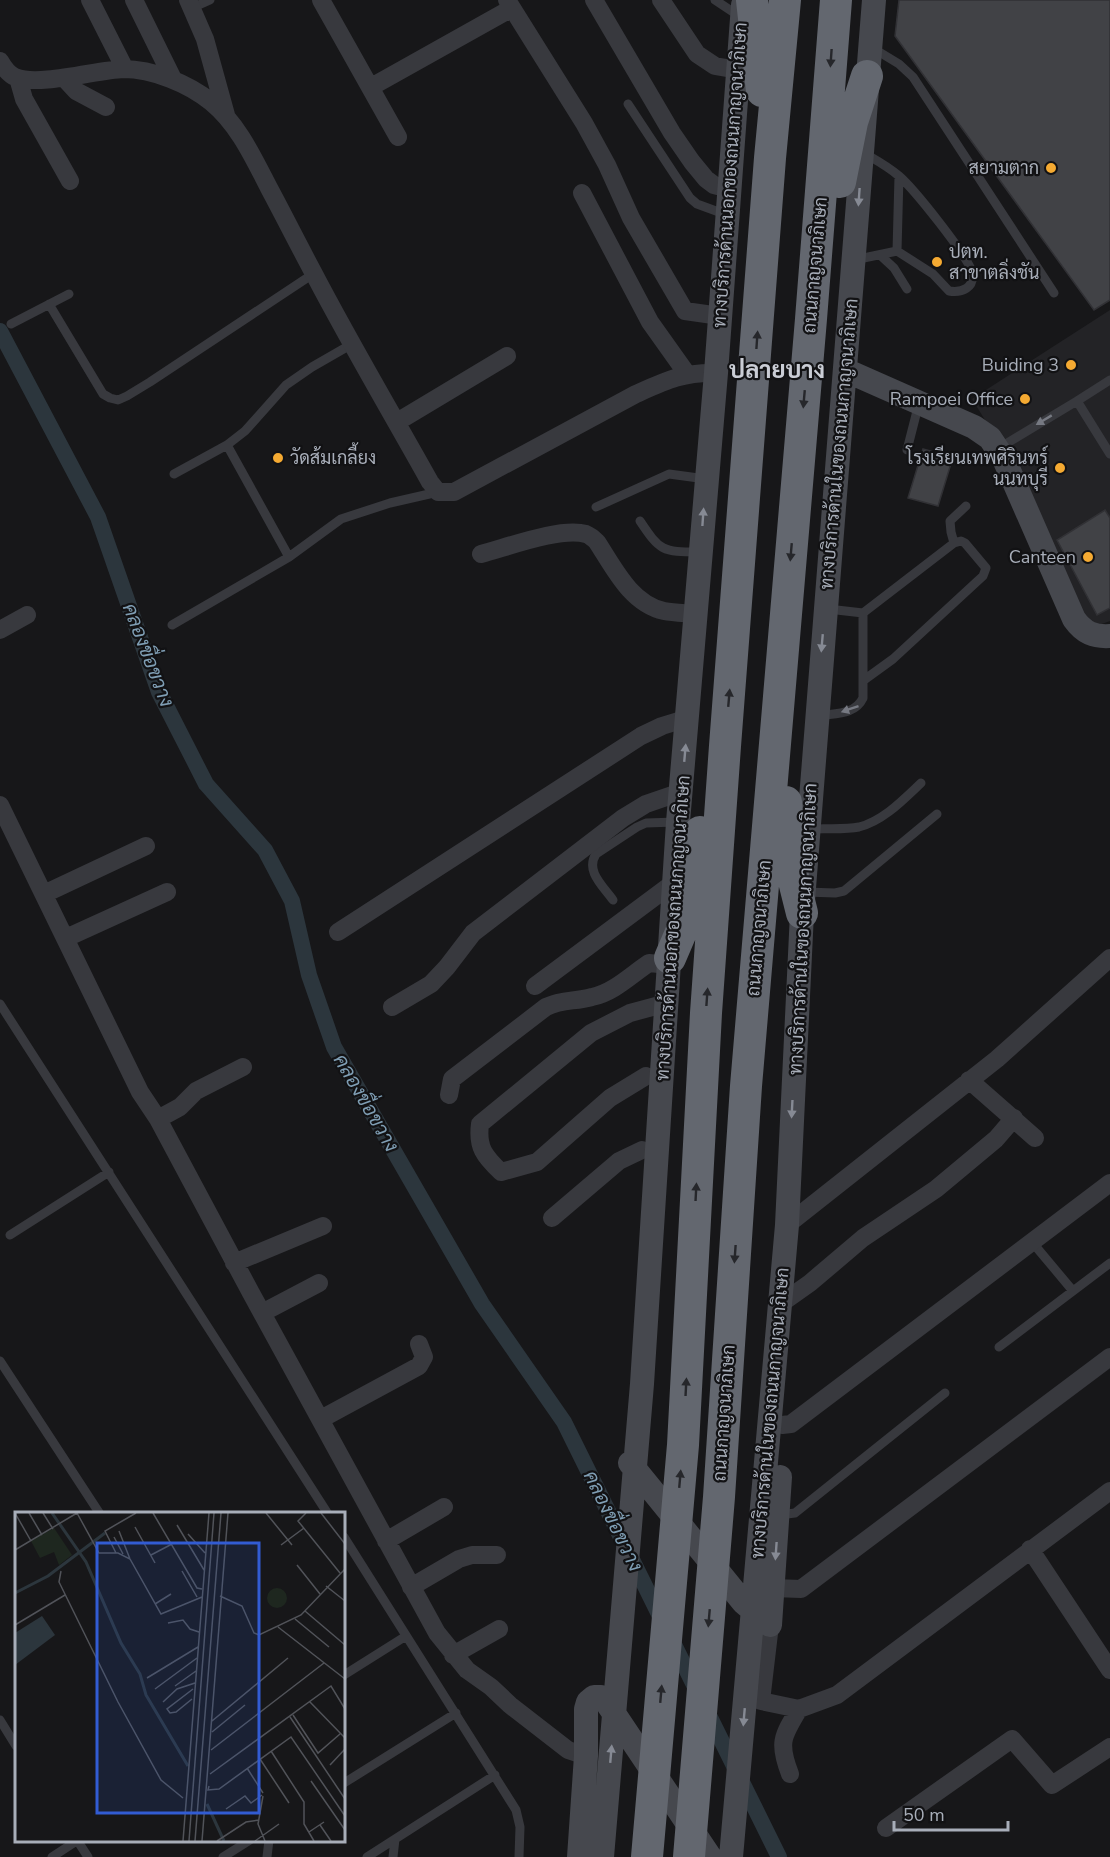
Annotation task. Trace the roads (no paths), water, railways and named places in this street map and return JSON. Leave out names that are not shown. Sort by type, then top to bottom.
[{"type":"highway","points":[[648,1857],[682,1445],[706,1013],[725,746],[770,158],[785,0]]},
{"type":"highway","name":"ถนนกาญจนาภิเษก","points":[[688,1857],[719,1497],[746,1086],[836,0]]},
{"type":"highway","points":[[745,6],[770,158]]},
{"type":"highway","points":[[811,319],[821,293],[827,267],[844,152],[868,61]]},
{"type":"highway","points":[[778,714],[793,877],[803,902]]},
{"type":"highway","points":[[669,969],[685,923],[703,814],[725,746]]},
{"type":"main road","name":"ทางบริการด้านในของถนนกาญจนาภิเษก","points":[[731,1857],[787,1225],[803,902],[816,716],[874,0]]},
{"type":"main road","name":"ทางบริการด้านนอกของถนนกาญจนาภิเษก","points":[[602,1857],[642,1384],[678,822],[745,6]]},
{"type":"main road","points":[[845,370],[974,427],[990,438],[998,449],[1018,491],[1074,620],[1086,632],[1110,636]]},
{"type":"main road","points":[[669,969],[656,1006],[646,1076],[620,1450],[743,1602],[770,1626]]},
{"type":"main road","points":[[770,1626],[779,1515],[785,1373],[784,1261]]},
{"type":"main road","points":[[579,1857],[586,1756],[586,1710],[590,1700],[594,1697],[601,1697],[607,1703],[710,1857]]},
{"type":"street","points":[[90,0],[125,69]]},
{"type":"street","points":[[134,0],[173,79]]},
{"type":"street","points":[[321,0],[398,137]]},
{"type":"street","points":[[594,0],[672,133],[692,162],[714,185],[729,189]]},
{"type":"street","points":[[661,0],[696,54],[715,66],[738,70]]},
{"type":"street","points":[[190,4],[205,39],[226,115],[257,165],[352,344],[430,482],[438,492],[454,492],[636,394],[687,374],[716,374]]},
{"type":"street","points":[[371,87],[510,4],[584,123],[607,165],[631,218],[685,312],[720,316]]},
{"type":"street","points":[[0,61],[11,75],[18,78],[64,78],[125,69],[173,79],[199,93],[226,115]]},
{"type":"street","points":[[18,78],[24,99],[70,181]]},
{"type":"street","points":[[64,78],[76,91],[106,107]]},
{"type":"street","points":[[582,193],[650,322],[687,374]]},
{"type":"street","points":[[397,422],[507,356]]},
{"type":"street","points":[[481,555],[537,538],[579,533],[589,535],[597,542],[634,595],[646,604],[662,610],[696,614]]},
{"type":"street","points":[[0,630],[27,615]]},
{"type":"street","points":[[338,932],[641,736],[662,726],[688,718]]},
{"type":"street","points":[[392,1007],[431,984],[447,967],[472,933],[623,818],[646,804],[681,792]]},
{"type":"street","points":[[0,805],[141,1092],[158,1119],[234,1263],[437,1633],[467,1670],[568,1750],[586,1756]]},
{"type":"street","points":[[44,894],[146,846]]},
{"type":"street","points":[[535,986],[676,881]]},
{"type":"street","points":[[66,938],[167,892]]},
{"type":"street","points":[[787,1225],[997,1059],[1110,958]]},
{"type":"street","points":[[449,1095],[452,1079],[546,1007],[559,1001],[593,997],[611,989],[649,963],[669,969]]},
{"type":"street","points":[[646,1076],[610,1098],[537,1162],[501,1172],[492,1164],[479,1143],[480,1124],[570,1049],[612,1021],[656,1006]]},
{"type":"street","points":[[158,1119],[180,1107],[196,1091],[243,1067]]},
{"type":"street","points":[[969,1080],[1035,1137]]},
{"type":"street","points":[[786,1300],[810,1283],[863,1238],[936,1189],[996,1139],[1014,1118]]},
{"type":"street","points":[[552,1218],[619,1161],[642,1150]]},
{"type":"street","points":[[782,1425],[791,1424],[1110,1183]]},
{"type":"street","points":[[234,1263],[322,1226]]},
{"type":"street","points":[[262,1313],[319,1283]]},
{"type":"street","points":[[321,1419],[419,1366],[424,1357],[419,1344]]},
{"type":"street","points":[[773,1588],[801,1589],[1110,1357]]},
{"type":"street","points":[[770,1626],[761,1701],[799,1709],[837,1695],[1110,1491]]},
{"type":"street","points":[[386,1541],[444,1507]]},
{"type":"street","points":[[1030,1549],[1110,1670]]},
{"type":"street","points":[[411,1587],[459,1558],[472,1555],[496,1555]]},
{"type":"street","points":[[453,1655],[499,1629]]},
{"type":"street","points":[[790,1774],[782,1753],[784,1734],[799,1709]]},
{"type":"street","points":[[886,1828],[1012,1739],[1052,1785],[1110,1747]]},
{"type":"lane","points":[[190,4],[210,0]]},
{"type":"lane","points":[[715,0],[745,6]]},
{"type":"lane","points":[[868,61],[899,64],[913,77],[1054,293]]},
{"type":"lane","points":[[628,104],[690,198],[696,204],[727,215]]},
{"type":"lane","points":[[854,260],[897,251],[933,274],[949,291],[964,291],[972,280],[970,268],[933,214],[899,176],[862,151]]},
{"type":"lane","points":[[897,251],[899,176]]},
{"type":"lane","points":[[880,255],[894,268],[907,289]]},
{"type":"lane","points":[[49,304],[104,394],[118,399],[150,382],[314,274]]},
{"type":"lane","points":[[11,324],[69,294]]},
{"type":"lane","points":[[174,474],[227,445],[245,431],[286,385],[352,344]]},
{"type":"lane","points":[[998,449],[1110,380]]},
{"type":"lane","points":[[1077,401],[1110,454]]},
{"type":"lane","points":[[907,450],[919,402]]},
{"type":"lane","points":[[227,445],[289,557]]},
{"type":"lane","points":[[596,507],[669,474],[706,479]]},
{"type":"lane","points":[[172,625],[289,557],[341,519],[390,503],[438,492]]},
{"type":"lane","points":[[954,543],[950,521],[966,506]]},
{"type":"lane","points":[[640,521],[654,542],[662,549],[675,552],[701,552]]},
{"type":"lane","points":[[825,609],[863,613],[954,543],[965,543],[984,564],[986,568],[983,576],[892,659],[864,680]]},
{"type":"lane","points":[[816,716],[853,710],[859,706],[863,698],[863,613]]},
{"type":"lane","points":[[808,829],[858,827],[880,818],[921,783]]},
{"type":"lane","points":[[803,902],[844,891],[937,814]]},
{"type":"lane","points":[[613,900],[592,871],[592,860],[596,854],[637,826],[646,823],[678,822]]},
{"type":"lane","points":[[0,1004],[327,1512]]},
{"type":"lane","points":[[10,1235],[109,1172]]},
{"type":"lane","points":[[1032,1242],[1073,1291]]},
{"type":"lane","points":[[999,1347],[1110,1263]]},
{"type":"lane","points":[[0,1360],[99,1512]]},
{"type":"lane","points":[[779,1515],[795,1513],[945,1393]]},
{"type":"lane","points":[[345,1539],[516,1810],[520,1827],[519,1857]]},
{"type":"lane","points":[[345,1674],[406,1635]]},
{"type":"lane","points":[[345,1782],[456,1713]]},
{"type":"lane","points":[[0,1720],[15,1744]]},
{"type":"lane","points":[[367,1857],[495,1775]]},
{"type":"lane","points":[[393,1857],[395,1839]]},
{"type":"lane","points":[[52,1857],[75,1842]]},
{"type":"lane","points":[[78,1842],[88,1857]]},
{"type":"lane","points":[[223,1857],[247,1842]]},
{"type":"lane","points":[[267,1857],[269,1842]]},
{"type":"waterway","name":"คลองขื่อขวาง","points":[[0,331],[98,517],[159,692],[206,784],[265,850],[292,901],[309,975],[334,1047],[482,1304],[564,1422],[779,1857]]},
{"type":"place","name":"สยามตาก","points":[[1051,168]]},
{"type":"place","name":"ปตท. สาขาตลิ่งชัน","points":[[937,262]]},
{"type":"place","name":"Buiding 3","points":[[1071,365]]},
{"type":"place","name":"Rampoei Office","points":[[1025,399]]},
{"type":"place","name":"วัดส้มเกลี้ยง","points":[[278,458]]},
{"type":"place","name":"โรงเรียนเทพศิรินทร์ นนทบุรี","points":[[1060,468]]},
{"type":"place","name":"Canteen","points":[[1088,557]]},
{"type":"district","name":"ปลายบาง","points":[[777,370]]}]
